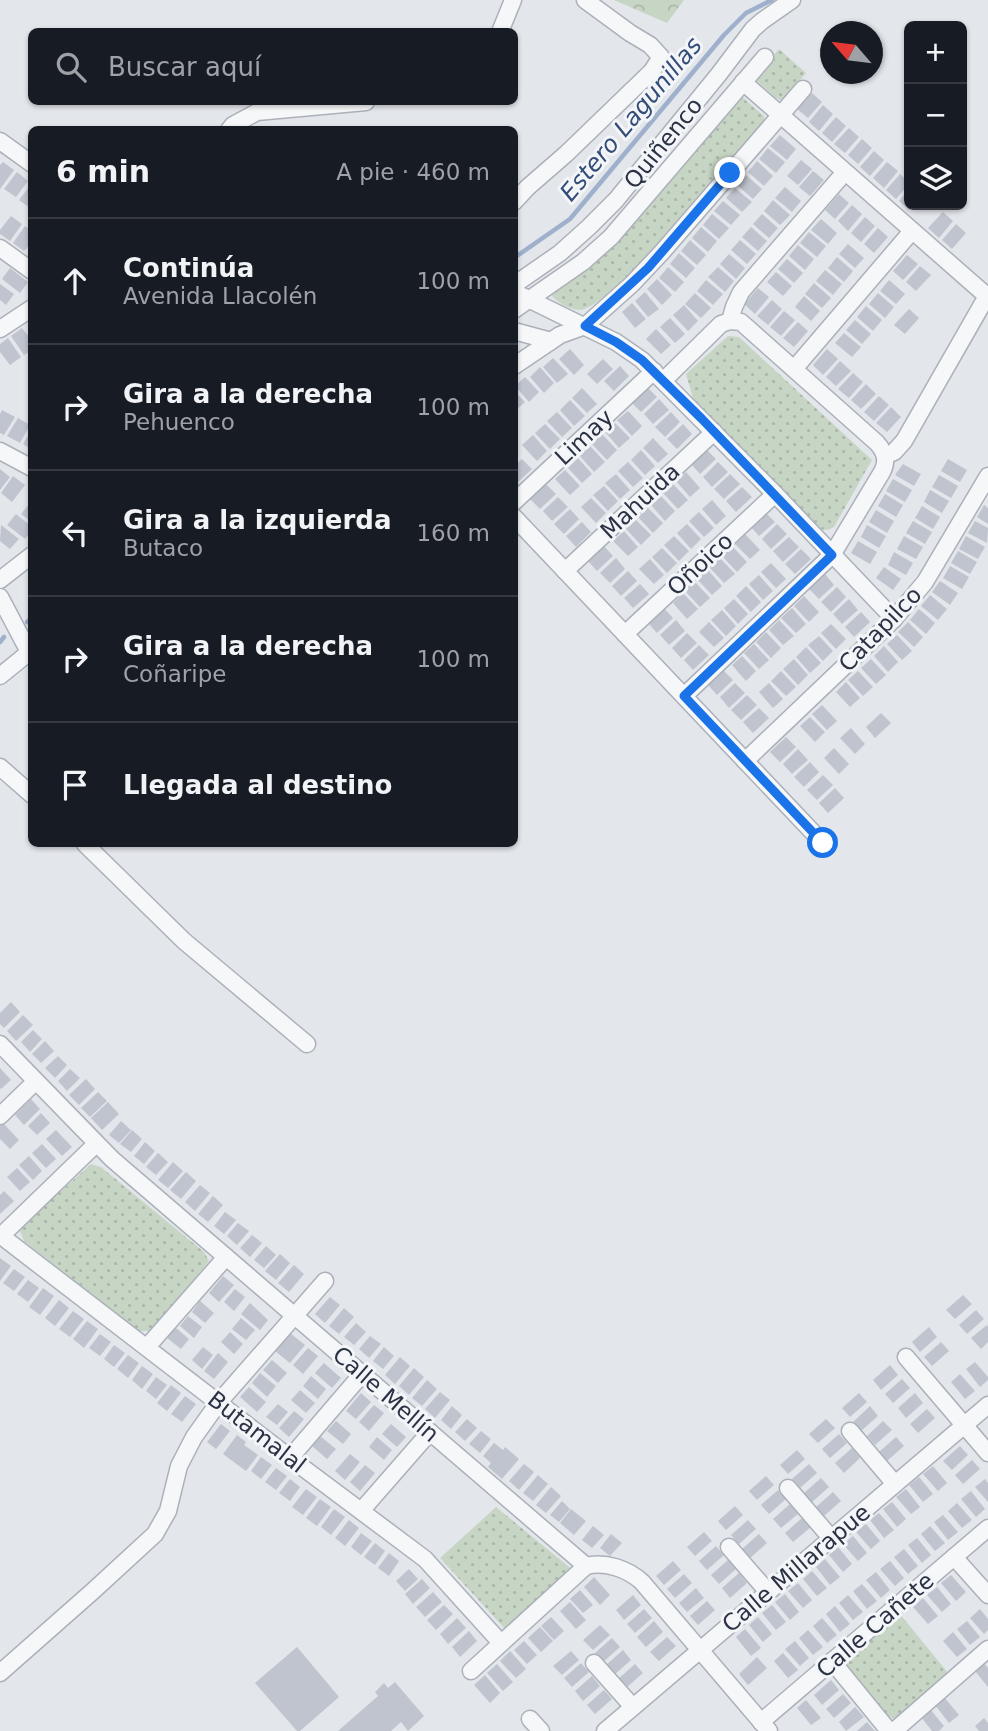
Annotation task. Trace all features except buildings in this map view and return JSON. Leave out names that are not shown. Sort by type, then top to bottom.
[{"type":"street","points":[[502,28],[513,0]]},
{"type":"street","points":[[518,198],[652,71],[661,57],[650,46],[585,0]]},
{"type":"street","name":"Quiñenco","points":[[520,281],[560,253],[589,228],[719,74],[753,29],[792,0]]},
{"type":"street","name":"Quiñenco","points":[[522,295],[583,262],[611,237],[765,57]]},
{"type":"street","points":[[743,82],[987,297],[904,440],[894,452],[885,456]]},
{"type":"street","points":[[518,363],[560,335],[585,326],[632,284],[803,89]]},
{"type":"street","points":[[232,126],[257,112],[333,105]]},
{"type":"street","points":[[0,141],[28,161]]},
{"type":"street","points":[[684,696],[832,555],[886,461],[877,443],[746,326],[730,321],[741,292],[845,172]]},
{"type":"street","points":[[794,369],[912,231]]},
{"type":"street","points":[[0,248],[28,268]]},
{"type":"street","points":[[522,295],[631,351],[659,375],[894,619]]},
{"type":"street","points":[[0,329],[28,311]]},
{"type":"street","name":"Limay","points":[[518,498],[659,375],[721,324],[730,321]]},
{"type":"street","points":[[518,332],[551,341]]},
{"type":"street","name":"Mahuida","points":[[565,571],[715,432]]},
{"type":"street","points":[[0,451],[28,466]]},
{"type":"street","name":"Catapilco","points":[[745,761],[894,619],[925,582],[988,476]]},
{"type":"street","name":"Oñoico","points":[[625,634],[775,494]]},
{"type":"street","points":[[518,521],[823,843]]},
{"type":"street","points":[[0,580],[28,558]]},
{"type":"street","points":[[0,597],[28,647]]},
{"type":"street","points":[[0,676],[28,653]]},
{"type":"street","points":[[0,767],[28,792]]},
{"type":"street","points":[[88,847],[184,941],[307,1044]]},
{"type":"street","name":"Calle Mellín","points":[[0,1044],[96,1144],[586,1566]]},
{"type":"street","points":[[0,1116],[36,1081]]},
{"type":"street","points":[[0,1235],[96,1144]]},
{"type":"street","name":"Butamalal","points":[[0,1235],[425,1559],[501,1643]]},
{"type":"street","points":[[146,1347],[226,1257]]},
{"type":"street","points":[[0,1673],[155,1534],[168,1511],[179,1466],[194,1437],[219,1402],[325,1281]]},
{"type":"street","points":[[906,1357],[988,1453]]},
{"type":"street","points":[[290,1458],[362,1374]]},
{"type":"street","name":"Calle Millarapue","points":[[605,1731],[988,1405]]},
{"type":"street","points":[[850,1431],[895,1484]]},
{"type":"street","points":[[362,1511],[430,1432]]},
{"type":"street","points":[[788,1488],[831,1538]]},
{"type":"street","name":"Calle Cañete","points":[[765,1727],[832,1661],[988,1528]]},
{"type":"street","points":[[729,1546],[768,1592]]},
{"type":"street","points":[[954,1557],[988,1595]]},
{"type":"street","points":[[471,1671],[586,1566],[612,1566],[638,1578],[647,1586],[765,1727]]},
{"type":"street","points":[[832,1661],[891,1731],[988,1649]]},
{"type":"street","points":[[594,1663],[633,1707]]},
{"type":"green space","points":[[614,0],[684,0],[667,23]]},
{"type":"green space","points":[[779,49],[806,73],[787,96],[780,100],[756,80],[757,75]]},
{"type":"green space","points":[[742,97],[764,116],[765,122],[674,227],[618,284],[595,303],[576,310],[555,299],[553,292],[736,100]]},
{"type":"green space","points":[[728,336],[739,337],[872,460],[834,527],[824,530],[814,524],[693,398],[686,374]]},
{"type":"green space","points":[[91,1164],[101,1167],[204,1252],[209,1261],[153,1331],[139,1331],[24,1241],[19,1229]]},
{"type":"green space","points":[[496,1507],[574,1571],[507,1631],[440,1558]]},
{"type":"green space","points":[[900,1614],[948,1673],[898,1717],[893,1718],[888,1716],[843,1664]]},
{"type":"waterway","name":"Estero Lagunillas","points":[[518,255],[570,219],[724,35],[746,13],[772,0]]},
{"type":"waterway","name":"Estero Lagunillas","points":[[0,642],[4,637]]},
{"type":"route","points":[[730,173],[648,268],[585,326],[631,351],[664,380],[832,555],[684,696],[823,843]]}]
